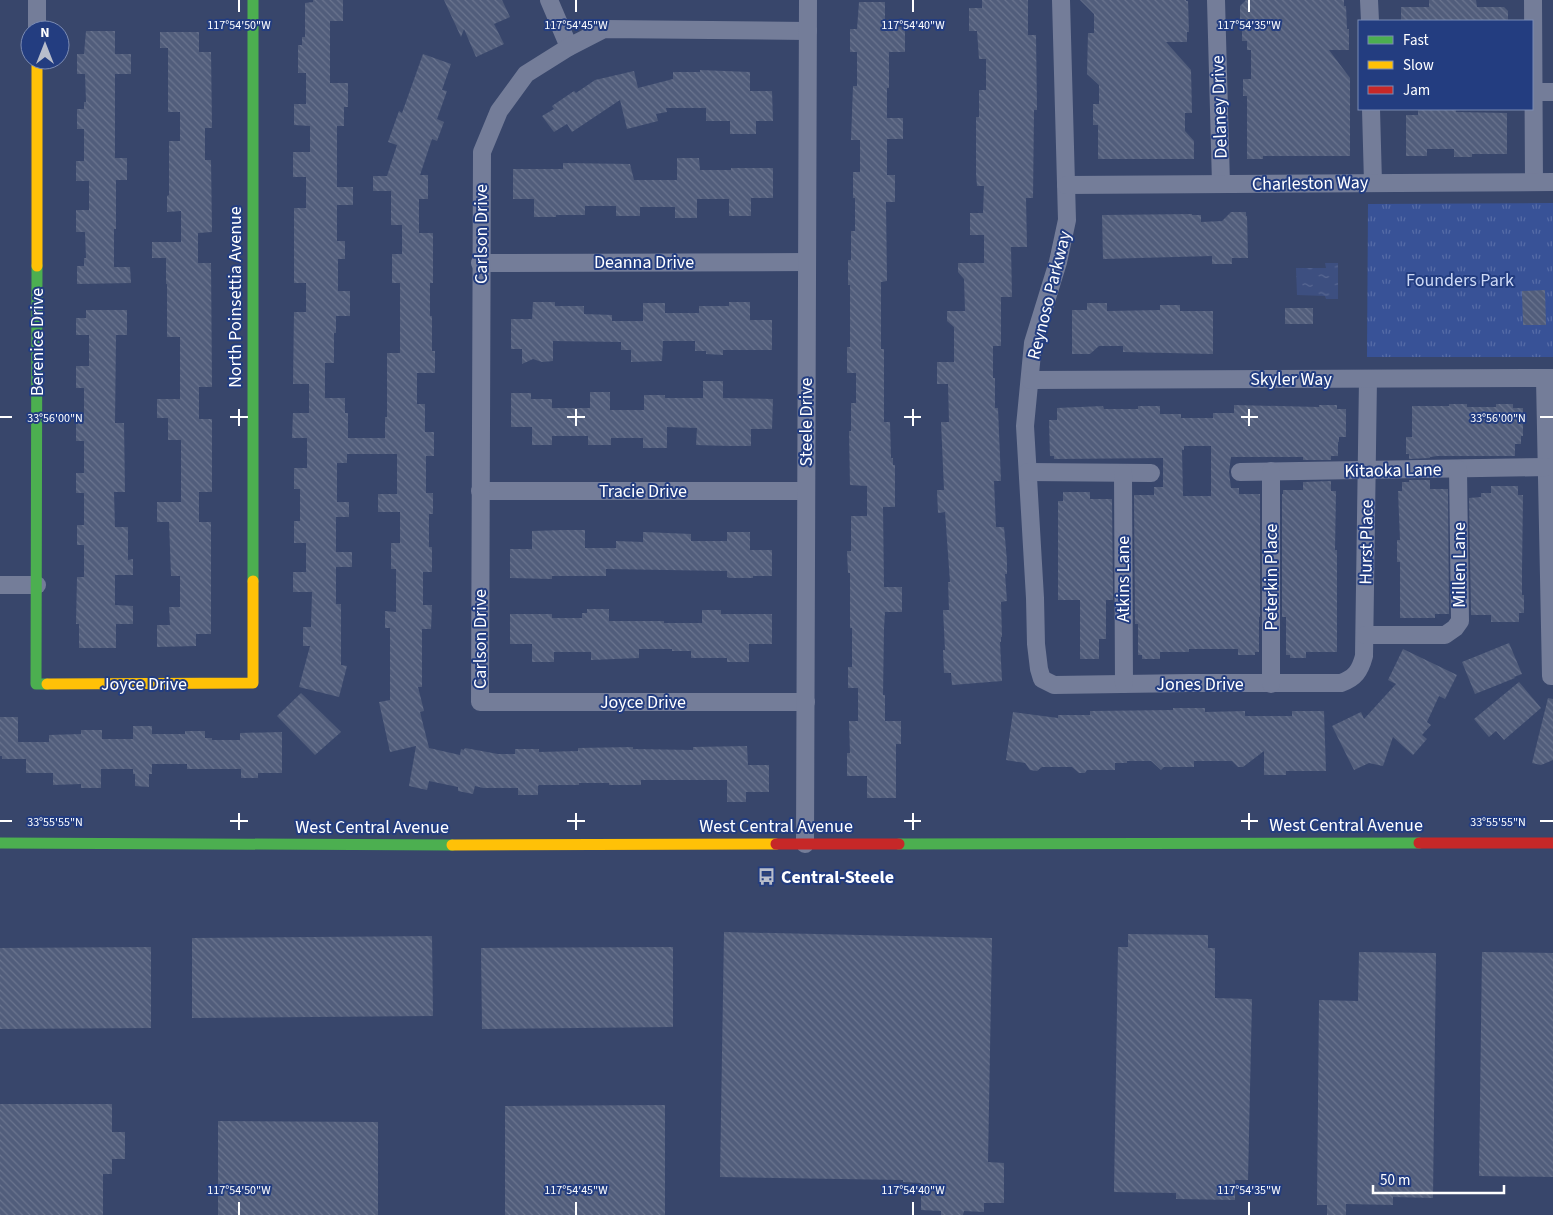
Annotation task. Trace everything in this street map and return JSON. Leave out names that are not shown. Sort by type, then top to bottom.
[{"type":"main road","name":"North Poinsettia Avenue","points":[[253,0],[253,683]]},
{"type":"main road","name":"Berenice Drive","points":[[36,684],[37,70]]},
{"type":"main road","name":"Joyce Drive","points":[[36,684],[253,683]]},
{"type":"main road","name":"West Central Avenue","points":[[0,843],[444,845],[1553,842]]},
{"type":"street","points":[[37,0],[37,20]]},
{"type":"street","points":[[548,0],[569,47]]},
{"type":"street","name":"Steele Drive","points":[[805,844],[808,0]]},
{"type":"street","name":"Reynoso Parkway","points":[[1042,679],[1036,644],[1025,426],[1033,343],[1058,262],[1067,220],[1061,0]]},
{"type":"street","name":"Delaney Drive","points":[[1216,0],[1221,184]]},
{"type":"street","points":[[1369,0],[1370,20]]},
{"type":"street","points":[[1532,0],[1532,20]]},
{"type":"street","name":"Carlson Drive","points":[[480,702],[480,263],[482,152],[499,111],[526,74],[569,47],[604,29],[808,31]]},
{"type":"street","points":[[1534,182],[1533,92],[1553,92]]},
{"type":"street","points":[[1371,110],[1373,183]]},
{"type":"street","name":"Charleston Way","points":[[1066,185],[1553,182]]},
{"type":"street","name":"Deanna Drive","points":[[480,263],[807,262]]},
{"type":"street","points":[[1549,378],[1547,467],[1552,676]]},
{"type":"street","name":"Skyler Way","points":[[1030,380],[1549,378]]},
{"type":"street","name":"Hurst Place","points":[[1357,674],[1364,656],[1365,635],[1368,379]]},
{"type":"street","name":"Kitaoka Lane","points":[[1240,472],[1547,467]]},
{"type":"street","name":"Millen Lane","points":[[1365,635],[1445,635],[1455,628],[1460,621],[1458,469]]},
{"type":"street","name":"Peterkin Place","points":[[1271,471],[1271,684]]},
{"type":"street","points":[[1028,472],[1151,473]]},
{"type":"street","name":"Atkins Lane","points":[[1123,473],[1124,684]]},
{"type":"street","name":"Tracie Drive","points":[[480,491],[806,491]]},
{"type":"street","points":[[0,585],[36,585]]},
{"type":"street","name":"Jones Drive","points":[[1042,679],[1054,685],[1341,683],[1357,674]]},
{"type":"street","name":"Joyce Drive","points":[[480,702],[806,702]]},
{"type":"green space","name":"Founders Park","points":[[1553,203],[1553,357],[1367,357],[1368,204]]},
{"type":"water","points":[[1325,263],[1338,263],[1338,299],[1326,299],[1325,296],[1297,295],[1296,268],[1326,268]]},
{"type":"building","points":[[313,0],[343,0],[343,21],[330,21],[330,83],[348,83],[348,107],[344,107],[344,126],[337,126],[337,187],[353,187],[353,205],[337,205],[337,241],[345,241],[345,259],[338,259],[338,291],[350,291],[350,316],[336,316],[334,363],[325,363],[325,398],[345,398],[345,413],[348,413],[348,438],[385,438],[385,417],[387,417],[387,353],[400,353],[400,283],[392,283],[392,254],[402,254],[402,225],[391,225],[391,191],[373,191],[373,176],[387,176],[397,145],[388,142],[399,111],[402,113],[423,54],[451,64],[442,90],[447,91],[437,119],[444,122],[437,141],[432,139],[420,175],[428,175],[428,199],[419,199],[419,233],[433,233],[433,283],[430,283],[430,316],[432,316],[432,351],[435,351],[435,373],[417,373],[417,404],[425,404],[425,432],[434,432],[434,456],[426,456],[426,493],[433,493],[433,514],[429,514],[429,547],[432,547],[432,572],[423,572],[423,605],[432,605],[431,629],[422,629],[422,687],[418,687],[424,711],[420,712],[429,748],[460,755],[461,749],[464,750],[465,748],[498,754],[515,754],[515,749],[539,749],[539,752],[578,751],[578,748],[633,747],[633,749],[693,750],[693,747],[747,746],[748,765],[769,765],[769,792],[746,792],[746,802],[727,802],[727,780],[641,780],[641,785],[579,783],[579,785],[539,785],[538,795],[518,795],[518,788],[483,788],[475,786],[473,794],[458,791],[458,787],[429,781],[427,790],[409,786],[416,746],[390,752],[379,702],[390,700],[390,628],[385,628],[385,611],[396,612],[396,569],[391,569],[391,543],[400,543],[400,512],[378,512],[378,494],[397,494],[397,454],[347,454],[347,463],[337,463],[337,502],[349,502],[349,517],[336,517],[336,552],[352,552],[352,567],[336,567],[336,604],[341,604],[341,665],[347,666],[339,697],[299,687],[310,646],[303,646],[303,627],[311,627],[312,592],[293,592],[293,572],[306,572],[306,543],[294,543],[294,521],[300,521],[300,489],[294,489],[294,468],[307,468],[307,438],[292,438],[293,413],[309,413],[309,384],[293,384],[294,312],[306,312],[306,283],[294,283],[294,208],[306,208],[306,177],[293,177],[293,152],[310,152],[310,126],[294,125],[294,104],[306,104],[306,73],[298,73],[298,45],[302,45],[302,37],[305,37],[305,3],[313,2]]},
{"type":"building","points":[[444,0],[502,0],[510,17],[494,24],[504,44],[476,57],[464,29],[461,37]]},
{"type":"building","points":[[982,0],[1028,0],[1028,35],[1036,35],[1037,110],[1034,110],[1033,198],[1026,198],[1027,247],[1011,247],[1012,297],[1001,297],[1001,346],[993,346],[993,378],[995,378],[995,408],[998,408],[1001,481],[994,481],[996,527],[1004,527],[1007,561],[1007,574],[1005,574],[1007,601],[1001,602],[1002,637],[1000,642],[1002,681],[952,685],[951,673],[944,673],[943,610],[949,610],[948,582],[950,582],[945,512],[938,513],[937,490],[944,490],[941,422],[949,422],[948,384],[937,384],[937,362],[954,362],[954,327],[947,321],[947,311],[965,311],[964,279],[958,272],[958,263],[984,263],[984,235],[970,235],[970,213],[983,213],[984,186],[977,186],[976,174],[976,117],[979,117],[979,90],[986,90],[986,59],[979,59],[977,31],[969,31],[969,8],[982,8]]},
{"type":"building","points":[[1080,0],[1188,1],[1189,32],[1187,32],[1187,42],[1166,42],[1191,70],[1192,113],[1185,113],[1185,131],[1194,141],[1194,159],[1098,159],[1098,125],[1093,125],[1093,104],[1099,104],[1099,85],[1087,74],[1088,33],[1094,33],[1094,14]]},
{"type":"building","points":[[1246,0],[1344,0],[1347,29],[1349,29],[1349,50],[1329,50],[1350,78],[1350,156],[1263,156],[1263,159],[1247,159],[1247,96],[1243,96],[1243,79],[1251,79],[1251,50],[1247,50],[1247,41],[1242,41],[1242,22],[1240,22],[1240,6]]},
{"type":"building","points":[[1429,0],[1476,0],[1477,7],[1504,7],[1508,11],[1508,20],[1401,20],[1401,7],[1429,7]]},
{"type":"building","points":[[859,2],[885,2],[885,27],[905,27],[905,52],[889,52],[887,118],[903,118],[903,139],[887,139],[887,175],[895,175],[895,202],[886,202],[887,281],[881,282],[881,349],[884,349],[884,422],[890,422],[891,458],[893,458],[893,465],[895,465],[895,507],[883,507],[884,587],[902,587],[902,612],[885,612],[884,628],[883,695],[885,695],[885,721],[901,721],[901,744],[896,744],[896,798],[867,798],[867,776],[847,776],[847,753],[850,753],[849,721],[858,721],[858,688],[848,688],[848,667],[852,667],[852,628],[850,628],[850,573],[848,573],[847,551],[851,551],[851,516],[867,516],[867,486],[850,485],[849,431],[851,431],[851,403],[856,403],[856,373],[847,373],[847,347],[850,347],[848,260],[851,260],[851,231],[855,231],[853,172],[860,172],[860,140],[851,140],[853,86],[857,86],[857,52],[850,52],[850,29],[857,29]]},
{"type":"building","points":[[86,31],[115,31],[115,54],[131,54],[131,74],[115,74],[115,158],[127,158],[127,180],[116,180],[114,267],[130,267],[131,283],[77,284],[77,266],[84,266],[84,258],[86,258],[85,232],[76,232],[76,210],[89,210],[89,181],[76,181],[76,161],[84,161],[84,129],[77,129],[77,109],[84,109],[84,102],[86,102],[85,74],[77,74],[77,54],[84,54]]},
{"type":"building","points":[[160,32],[199,32],[199,52],[211,52],[212,128],[205,128],[205,160],[211,160],[212,232],[198,233],[198,263],[211,263],[212,387],[199,387],[199,419],[212,419],[212,492],[199,492],[199,522],[211,522],[211,634],[196,634],[196,646],[157,647],[157,625],[170,625],[169,607],[180,607],[180,576],[171,576],[169,522],[157,522],[157,502],[181,502],[181,440],[168,440],[168,418],[157,418],[157,399],[180,399],[180,337],[167,337],[166,258],[152,258],[152,242],[181,242],[181,211],[167,212],[167,196],[169,195],[169,141],[180,141],[180,112],[168,112],[168,48],[160,48]]},
{"type":"building","points":[[700,70],[750,72],[750,91],[772,91],[773,121],[756,121],[756,134],[730,134],[730,121],[706,121],[706,108],[666,108],[667,112],[656,114],[658,121],[627,129],[620,100],[572,132],[567,124],[554,132],[542,116],[554,109],[552,106],[574,91],[576,93],[595,80],[634,71],[638,88],[673,79],[673,72],[700,72]]},
{"type":"building","points":[[1418,110],[1507,113],[1507,154],[1472,154],[1472,157],[1454,157],[1454,149],[1427,149],[1427,156],[1406,156],[1406,115],[1418,115]]},
{"type":"building","points":[[677,158],[699,158],[700,170],[773,168],[773,198],[751,198],[751,216],[729,216],[729,199],[697,199],[697,218],[675,218],[675,207],[640,207],[640,216],[616,216],[616,206],[585,206],[585,215],[534,217],[534,199],[513,199],[513,169],[563,169],[563,163],[630,164],[634,180],[677,180]]},
{"type":"building","points":[[1231,212],[1246,212],[1248,258],[1232,258],[1232,264],[1212,264],[1212,256],[1103,259],[1102,215],[1192,214],[1201,215],[1201,222],[1222,221]]},
{"type":"building","points":[[1545,290],[1546,325],[1523,325],[1522,291]]},
{"type":"building","points":[[533,302],[555,302],[555,306],[584,306],[584,314],[612,315],[612,321],[643,321],[643,303],[665,303],[665,313],[699,313],[699,306],[729,306],[729,302],[750,302],[750,320],[772,320],[772,350],[723,350],[723,355],[706,354],[706,351],[695,351],[695,341],[663,341],[662,361],[631,362],[631,350],[621,350],[621,342],[553,341],[553,361],[542,362],[533,359],[522,364],[522,349],[511,349],[511,319],[532,319]]},
{"type":"building","points":[[1087,303],[1107,303],[1107,311],[1160,310],[1160,305],[1180,305],[1180,311],[1213,311],[1213,354],[1123,352],[1123,346],[1099,346],[1090,354],[1072,354],[1072,310],[1087,310]]},
{"type":"building","points":[[1285,308],[1313,308],[1313,324],[1285,324]]},
{"type":"building","points":[[86,310],[127,310],[127,335],[116,335],[115,423],[124,423],[125,492],[114,492],[115,527],[128,527],[128,560],[133,559],[133,575],[115,575],[115,605],[133,606],[133,624],[116,624],[116,648],[79,648],[79,624],[76,624],[77,577],[84,577],[84,545],[77,545],[77,525],[84,525],[84,493],[76,493],[76,473],[84,473],[84,441],[76,441],[76,421],[84,421],[84,388],[76,388],[76,366],[89,366],[89,335],[76,335],[76,318],[86,318]]},
{"type":"building","points":[[703,381],[723,381],[723,398],[773,399],[772,429],[751,429],[751,446],[729,446],[696,445],[697,428],[667,427],[667,448],[643,448],[643,438],[611,438],[611,445],[588,445],[588,436],[552,436],[552,445],[532,445],[532,427],[511,427],[511,393],[531,393],[531,399],[552,399],[552,408],[590,408],[590,392],[610,392],[610,410],[644,410],[644,395],[665,395],[665,398],[703,398]]},
{"type":"building","points":[[1449,404],[1467,404],[1467,407],[1496,407],[1496,404],[1513,404],[1513,408],[1523,408],[1523,436],[1521,436],[1521,444],[1515,444],[1515,456],[1437,456],[1409,459],[1409,454],[1406,454],[1406,437],[1412,437],[1412,406],[1449,406]]},
{"type":"building","points":[[1234,405],[1319,407],[1319,405],[1337,405],[1337,409],[1346,409],[1346,437],[1339,437],[1338,456],[1331,456],[1331,460],[1303,460],[1303,457],[1231,457],[1229,472],[1231,488],[1239,488],[1239,494],[1260,494],[1259,652],[1255,652],[1255,655],[1238,655],[1238,649],[1189,649],[1189,652],[1160,652],[1160,659],[1142,659],[1142,655],[1138,655],[1138,624],[1135,624],[1134,495],[1154,495],[1154,487],[1163,487],[1163,458],[1054,459],[1054,456],[1050,456],[1049,420],[1057,420],[1057,408],[1103,406],[1104,409],[1138,409],[1138,406],[1160,406],[1160,414],[1181,414],[1181,418],[1213,418],[1213,413],[1234,413]],"holes":[[[1184,446],[1211,446],[1211,496],[1183,496],[1182,450],[1184,450]]]},
{"type":"building","points":[[1409,480],[1430,480],[1430,489],[1448,489],[1449,614],[1435,614],[1435,618],[1400,618],[1400,562],[1397,562],[1397,540],[1400,540],[1398,491],[1402,491],[1402,482],[1409,482]]},
{"type":"building","points":[[1331,481],[1331,491],[1336,491],[1337,652],[1306,652],[1306,658],[1290,658],[1290,655],[1286,655],[1286,617],[1282,617],[1282,494],[1283,490],[1303,490],[1303,482]]},
{"type":"building","points":[[1491,486],[1518,486],[1518,495],[1523,495],[1522,595],[1524,595],[1524,613],[1519,613],[1519,622],[1491,622],[1491,615],[1471,615],[1469,498],[1481,497],[1481,493],[1491,493]]},
{"type":"building","points":[[1063,492],[1090,492],[1090,499],[1112,499],[1113,600],[1106,600],[1106,639],[1099,639],[1099,659],[1080,659],[1080,600],[1058,600],[1058,501],[1063,501]]},
{"type":"building","points":[[585,530],[585,548],[616,548],[616,541],[643,542],[643,532],[691,534],[691,541],[727,541],[727,532],[750,532],[750,550],[772,550],[772,576],[730,578],[727,577],[727,571],[606,569],[606,576],[552,576],[552,579],[510,578],[510,549],[532,549],[532,531]]},
{"type":"building","points":[[587,609],[609,609],[609,621],[664,621],[664,623],[702,623],[702,610],[721,610],[721,614],[772,614],[772,644],[749,644],[749,662],[727,662],[727,658],[691,658],[691,651],[639,649],[639,658],[591,660],[591,652],[554,652],[554,662],[532,662],[532,644],[510,644],[510,614],[552,614],[552,618],[582,618],[582,613],[587,613]]},
{"type":"building","points":[[1509,643],[1522,674],[1475,694],[1462,662]]},
{"type":"building","points":[[1403,649],[1457,675],[1445,699],[1439,696],[1427,722],[1431,725],[1422,735],[1427,739],[1413,755],[1393,737],[1383,766],[1369,763],[1354,770],[1332,726],[1361,712],[1364,719],[1396,684],[1388,680]]},
{"type":"building","points":[[1519,682],[1541,708],[1504,740],[1496,731],[1489,737],[1474,719]]},
{"type":"building","points":[[301,693],[341,732],[315,755],[277,716]]},
{"type":"building","points":[[1548,698],[1553,699],[1553,760],[1541,765],[1532,763]]},
{"type":"building","points":[[1173,708],[1205,708],[1205,712],[1245,711],[1245,716],[1292,716],[1292,711],[1324,711],[1326,771],[1286,771],[1286,775],[1264,775],[1264,751],[1243,767],[1238,767],[1232,761],[1194,761],[1194,767],[1164,767],[1161,770],[1151,761],[1127,761],[1127,763],[1115,763],[1115,770],[1087,770],[1085,773],[1079,773],[1072,767],[1042,767],[1037,771],[1030,770],[1025,763],[1006,760],[1013,712],[1058,718],[1058,715],[1090,715],[1090,711],[1173,710]]},
{"type":"building","points":[[0,717],[18,717],[18,742],[49,742],[49,735],[81,734],[81,730],[102,730],[102,739],[133,739],[133,726],[152,726],[152,734],[185,734],[185,731],[205,731],[205,738],[212,738],[212,740],[240,740],[240,733],[282,732],[282,773],[258,773],[258,778],[241,778],[241,769],[187,769],[187,764],[152,764],[152,774],[149,774],[149,787],[135,786],[133,769],[101,769],[101,788],[81,788],[81,784],[53,785],[53,773],[26,773],[26,759],[2,759],[2,756],[0,756]]},
{"type":"building","points":[[724,932],[992,938],[988,1162],[1004,1163],[1004,1203],[984,1203],[984,1212],[964,1211],[963,1215],[941,1215],[941,1211],[921,1210],[921,1183],[903,1182],[903,1180],[720,1177]]},
{"type":"building","points":[[1128,934],[1208,935],[1208,948],[1215,948],[1215,998],[1252,999],[1248,1180],[1235,1180],[1235,1200],[1176,1199],[1176,1193],[1114,1192],[1118,947],[1128,947]]},
{"type":"building","points":[[432,936],[433,1016],[192,1018],[192,938]]},
{"type":"building","points":[[151,947],[151,1028],[0,1029],[0,948]]},
{"type":"building","points":[[673,947],[673,1027],[482,1029],[481,948]]},
{"type":"building","points":[[1359,952],[1436,953],[1433,1198],[1393,1197],[1393,1205],[1346,1204],[1346,1215],[1327,1215],[1327,1205],[1317,1205],[1319,1000],[1358,1001]]},
{"type":"building","points":[[1482,952],[1553,953],[1553,1177],[1479,1176]]},
{"type":"building","points":[[0,1104],[112,1104],[112,1132],[125,1132],[125,1159],[112,1159],[112,1174],[103,1174],[103,1215],[0,1215]]},
{"type":"building","points":[[665,1105],[665,1215],[505,1215],[505,1106]]},
{"type":"building","points":[[218,1121],[378,1122],[378,1215],[218,1215]]},
{"type":"traffic: fast","points":[[253,0],[253,581]]},
{"type":"traffic: fast","points":[[37,266],[36,684],[47,684]]},
{"type":"traffic: fast","points":[[0,843],[452,845]]},
{"type":"traffic: fast","points":[[899,844],[1419,843]]},
{"type":"traffic: slow","points":[[37,70],[37,266]]},
{"type":"traffic: slow","points":[[47,684],[253,683],[253,581]]},
{"type":"traffic: slow","points":[[452,845],[776,844]]},
{"type":"traffic: jam","points":[[1419,843],[1553,843]]},
{"type":"traffic: jam","points":[[776,844],[899,844]]},
{"type":"place","name":"Central-Steele","points":[[767,877]]}]
